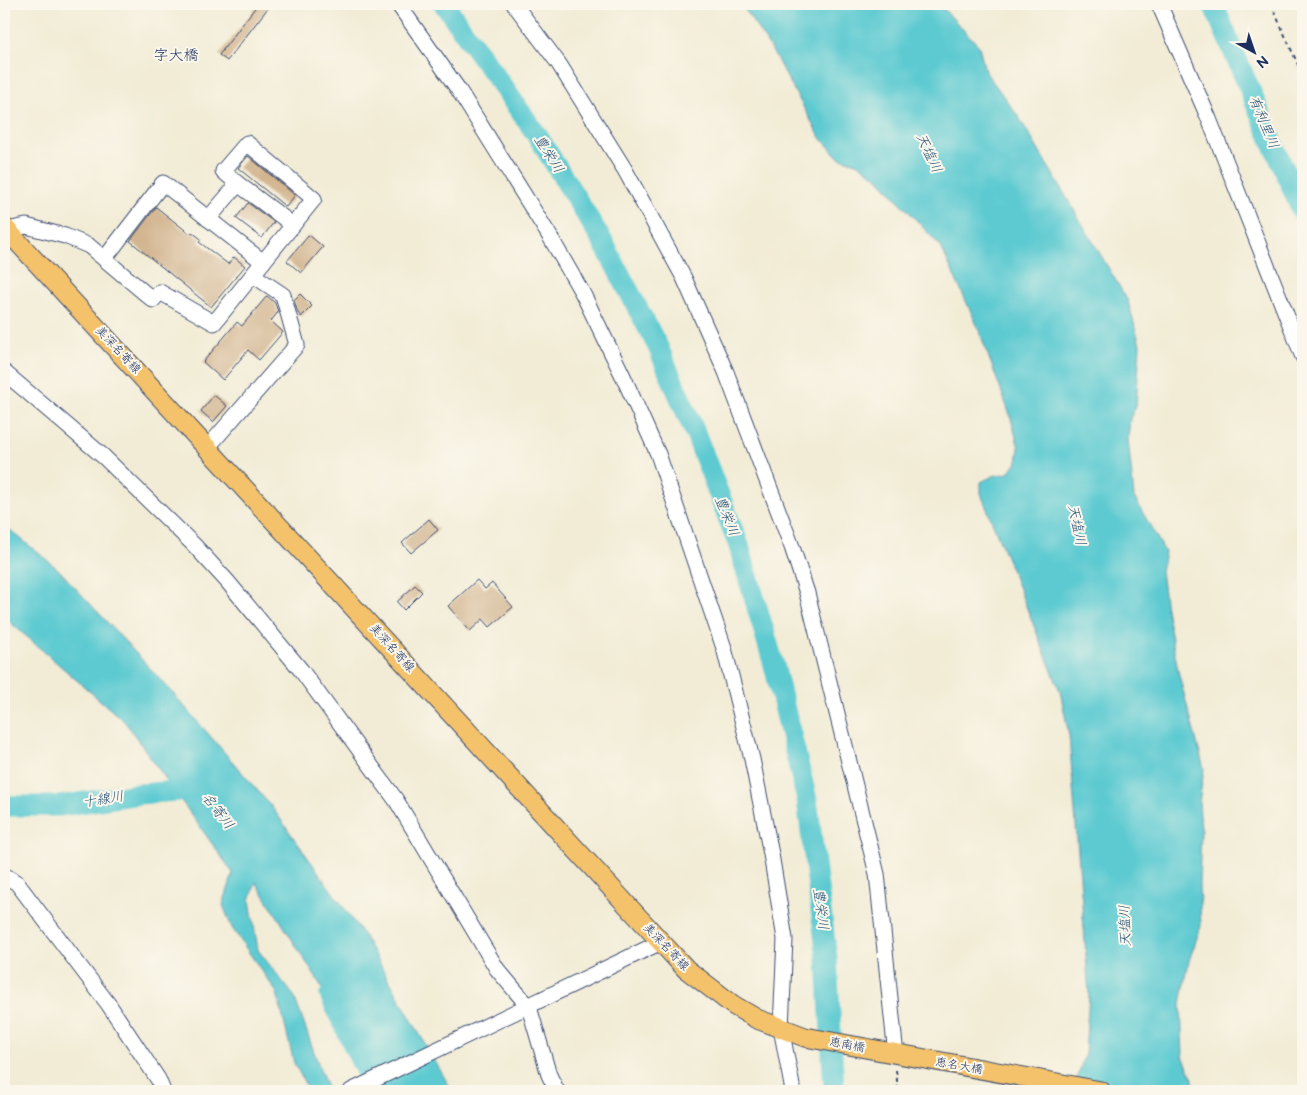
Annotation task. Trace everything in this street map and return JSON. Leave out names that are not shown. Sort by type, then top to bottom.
[{"type":"main road","name":"美深名寄線","points":[[5,228],[686,969],[709,989],[757,1019],[805,1037]]},
{"type":"main road","name":"恵南橋","points":[[805,1037],[897,1055]]},
{"type":"main road","name":"恵名大橋","points":[[897,1055],[1101,1091]]},
{"type":"street","points":[[398,4],[458,89],[549,235],[583,294],[658,454],[724,648],[752,760],[772,854],[785,939],[780,1028],[794,1091]]},
{"type":"street","points":[[514,4],[559,64],[625,170],[684,278],[726,372],[789,537],[807,593],[877,874],[897,1055]]},
{"type":"street","points":[[1159,4],[1209,118],[1303,357]]},
{"type":"street","points":[[5,228],[26,226],[65,236],[89,246],[153,300],[160,292],[214,323],[314,199],[247,143],[223,171],[293,225]]},
{"type":"street","points":[[105,258],[163,183],[263,262]]},
{"type":"street","points":[[208,219],[238,184]]},
{"type":"street","points":[[208,447],[297,345],[283,295],[253,275]]},
{"type":"street","points":[[4,372],[104,457],[194,545],[234,588],[301,670],[396,800],[497,969],[529,1007],[548,1075],[557,1091]]},
{"type":"street","points":[[4,875],[17,883],[108,1005],[158,1079],[163,1091]]},
{"type":"street","points":[[351,1091],[661,942]]},
{"type":"path","points":[[1272,4],[1303,76]]},
{"type":"path","points":[[897,1055],[898,1091]]},
{"type":"water","name":"天塩川","points":[[741,4],[939,4],[979,46],[985,71],[1020,119],[1128,301],[1140,345],[1136,407],[1130,418],[1128,439],[1134,497],[1165,552],[1161,571],[1166,609],[1179,675],[1204,769],[1199,803],[1201,829],[1199,885],[1201,926],[1189,961],[1181,1004],[1183,1056],[1193,1079],[1194,1091],[1073,1091],[1085,1054],[1089,994],[1069,735],[1060,691],[981,494],[981,482],[993,476],[1008,473],[1017,462],[1019,448],[1010,415],[977,325],[941,247],[878,178],[861,165],[838,157],[820,137],[771,49]]},
{"type":"water","points":[[4,525],[58,569],[171,691],[271,806],[364,936],[452,1091],[387,1091],[256,882],[250,900],[258,950],[294,996],[328,1091],[309,1091],[294,1063],[277,993],[232,928],[223,905],[233,873],[125,722],[4,617]]},
{"type":"building","points":[[258,4],[271,4],[227,61],[219,55]]},
{"type":"building","points":[[248,156],[295,195],[286,207],[238,168]]},
{"type":"building","points":[[248,203],[274,222],[262,238],[236,218]]},
{"type":"building","points":[[156,207],[190,234],[192,232],[201,239],[199,242],[228,264],[234,257],[245,266],[211,307],[130,241]]},
{"type":"building","points":[[309,235],[323,247],[301,273],[287,261]]},
{"type":"building","points":[[300,294],[312,306],[301,317],[294,300]]},
{"type":"building","points":[[267,296],[275,303],[278,312],[271,321],[283,332],[259,360],[248,350],[223,380],[203,362],[237,322],[242,326]]},
{"type":"building","points":[[214,395],[227,406],[213,422],[201,411]]},
{"type":"building","points":[[429,519],[438,530],[411,553],[402,543]]},
{"type":"building","points":[[477,580],[485,589],[492,583],[513,607],[490,627],[483,619],[470,631],[448,606]]},
{"type":"building","points":[[415,585],[422,592],[404,610],[397,602]]},
{"type":"waterway","name":"豊栄川","points":[[444,4],[537,135],[603,242],[658,347],[694,430],[738,543],[774,665],[807,800],[827,958],[834,1091]]},
{"type":"waterway","name":"有利里川","points":[[1213,4],[1303,213]]},
{"type":"waterway","name":"十線川","points":[[4,806],[59,806],[139,794],[202,789]]},
{"type":"waterway","name":"名寄川","points":[[330,995],[375,1091]]},
{"type":"district","name":"字大橋","points":[[176,55]]}]
